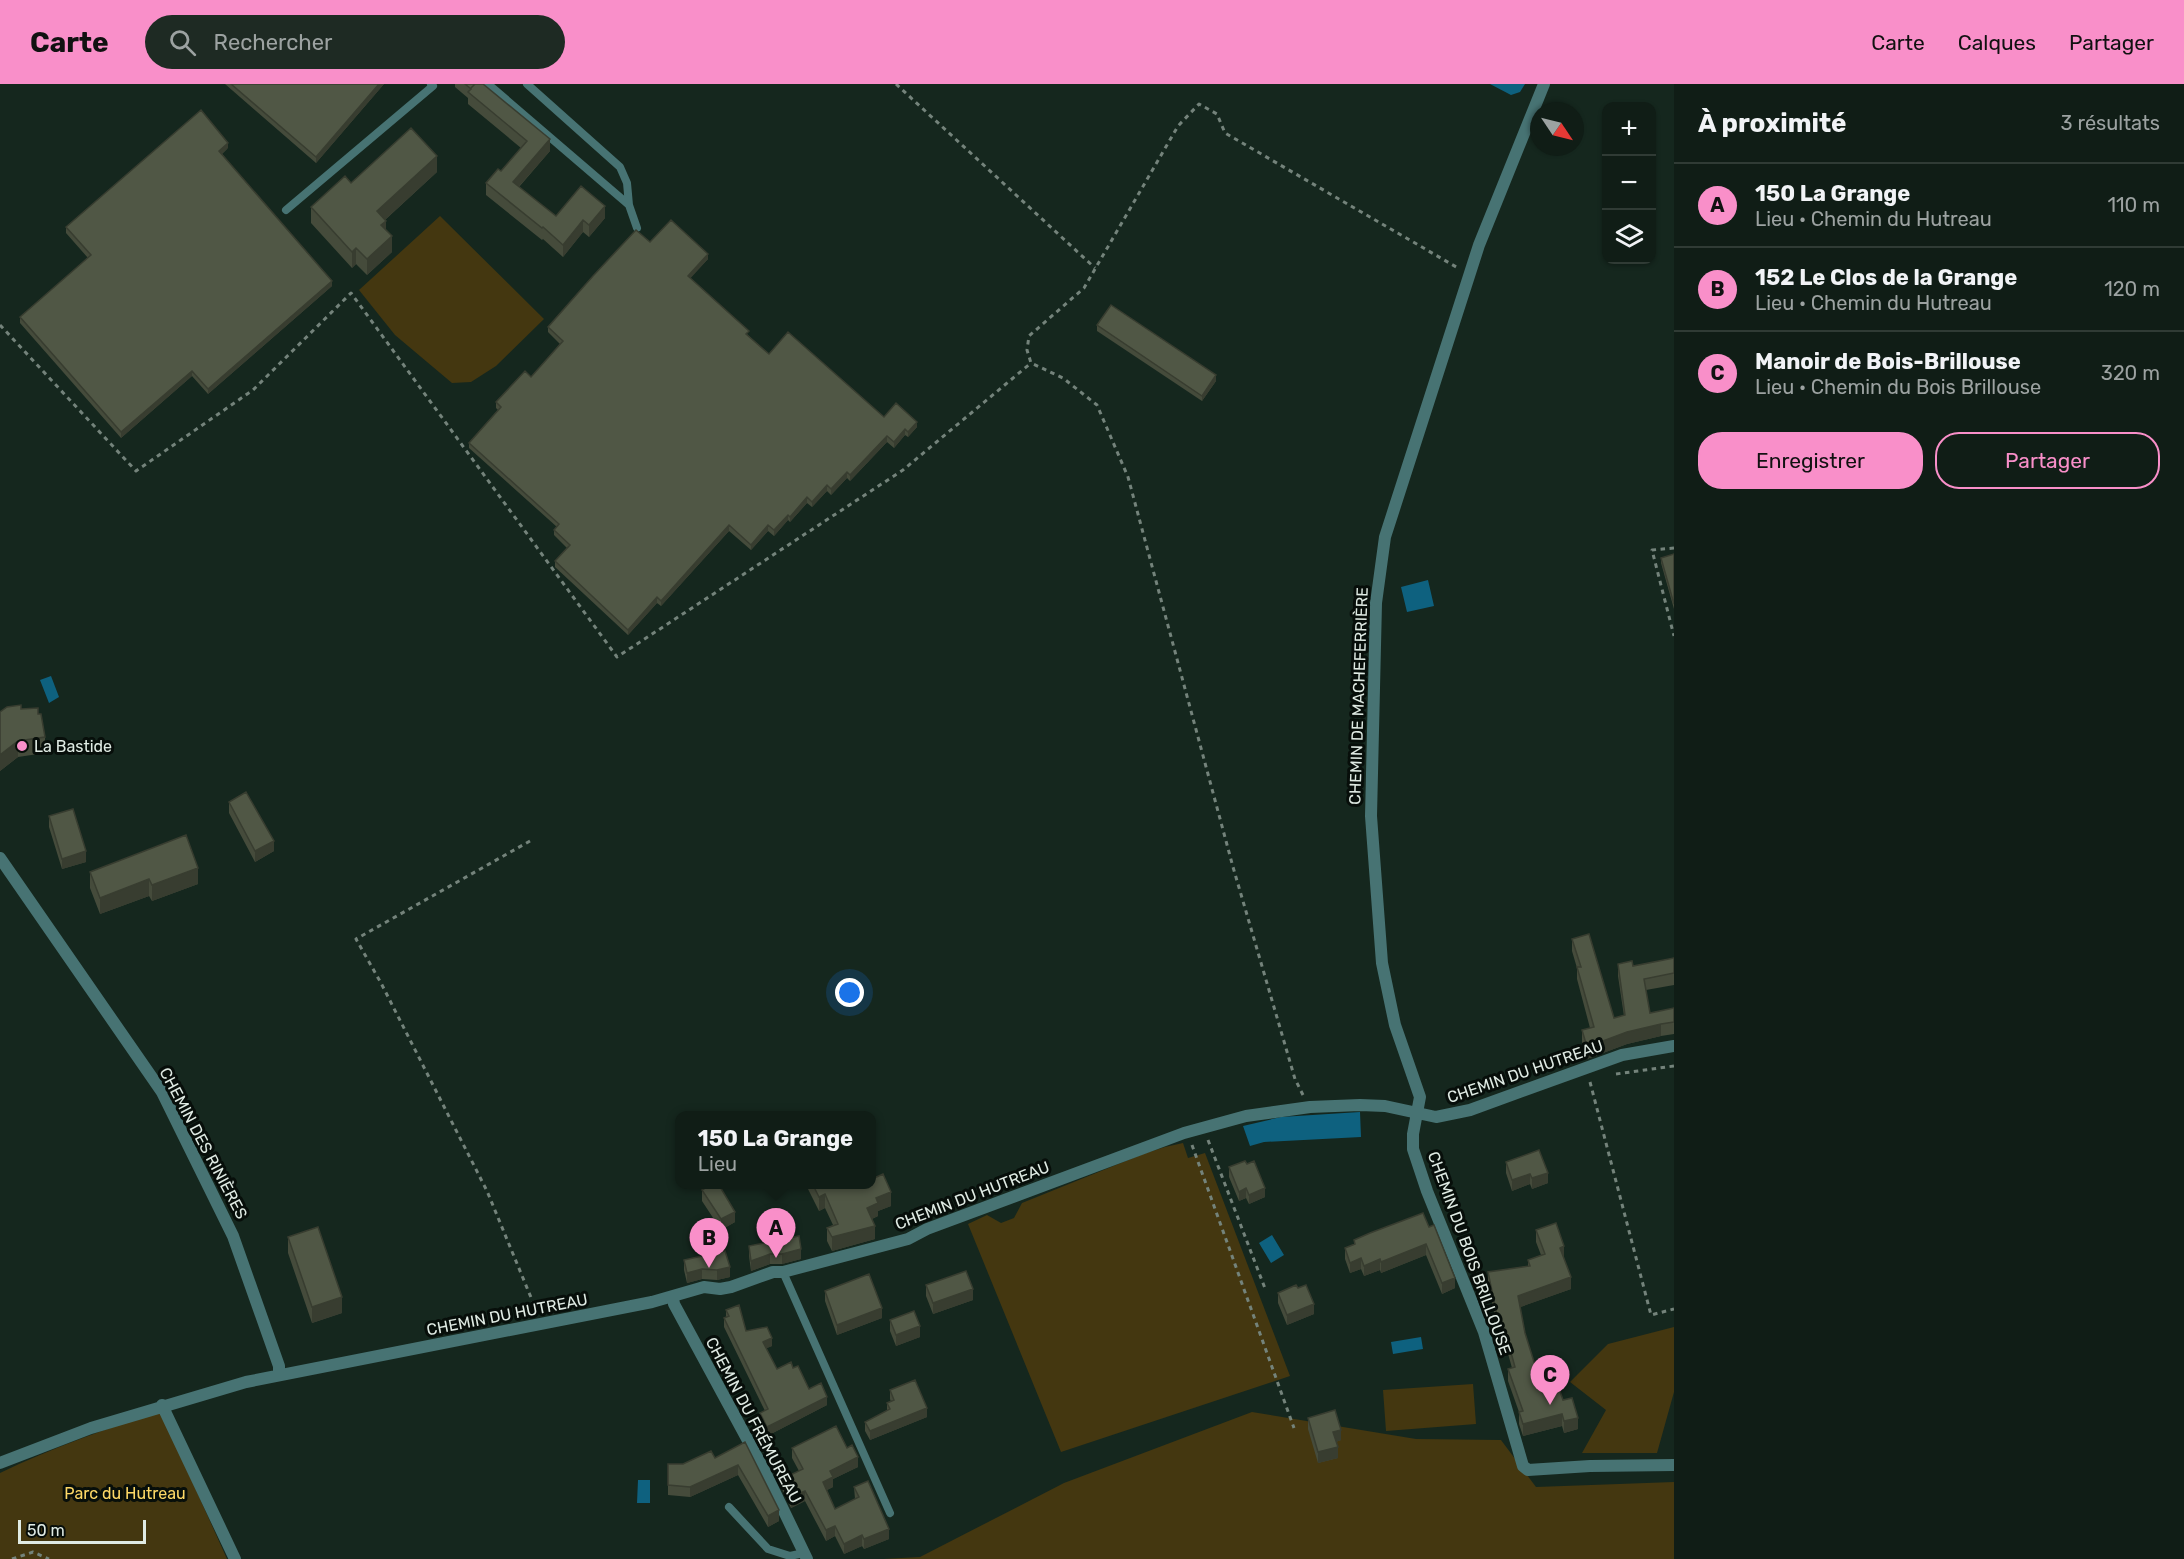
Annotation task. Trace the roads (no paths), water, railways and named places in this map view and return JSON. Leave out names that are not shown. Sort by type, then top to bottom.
[{"type":"street","name":"CHEMIN DE MACHEFERRIÈRE","points":[[1416,1114],[1420,1097],[1395,1024],[1388,994],[1382,963],[1375,888],[1371,816],[1376,603],[1385,537],[1470,274],[1501,189],[1544,84]]},
{"type":"street","name":"CHEMIN DES RINIÈRES","points":[[0,858],[162,1092],[233,1236],[279,1366],[279,1374]]},
{"type":"street","name":"CHEMIN DU HUTREAU","points":[[0,1462],[91,1428],[279,1374],[542,1325],[673,1297],[704,1287],[720,1289],[731,1287],[773,1272],[783,1272],[913,1238],[927,1229],[1187,1132],[1246,1116],[1310,1107],[1373,1104],[1436,1117],[1455,1114],[1622,1055],[1674,1046]]},
{"type":"street","name":"CHEMIN DU BOIS BRILLOUSE","points":[[1416,1114],[1412,1142],[1423,1181],[1484,1332],[1522,1466],[1527,1470],[1590,1466],[1674,1465]]},
{"type":"street","name":"CHEMIN DU FRÉMUREAU","points":[[673,1297],[674,1304],[765,1472],[806,1556]]},
{"type":"street","points":[[162,1406],[235,1559]]},
{"type":"lane","points":[[286,210],[433,86],[431,84]]},
{"type":"lane","points":[[488,84],[629,205]]},
{"type":"lane","points":[[527,84],[620,167],[627,183],[629,205],[637,228]]},
{"type":"lane","points":[[783,1272],[890,1513]]},
{"type":"lane","points":[[729,1507],[768,1549],[790,1556],[806,1556]]},
{"type":"water","points":[[1490,84],[1525,84],[1520,92],[1511,95]]},
{"type":"water","points":[[1428,580],[1434,606],[1407,612],[1401,587]]},
{"type":"water","points":[[51,676],[59,697],[49,703],[40,680]]},
{"type":"water","points":[[1360,1112],[1361,1137],[1264,1142],[1250,1146],[1243,1126],[1281,1117]]},
{"type":"water","points":[[1272,1235],[1284,1255],[1271,1263],[1259,1243]]},
{"type":"water","points":[[1421,1337],[1423,1349],[1393,1354],[1391,1342]]},
{"type":"water","points":[[638,1480],[650,1480],[650,1503],[637,1503]]},
{"type":"place","name":"La Bastide","points":[[22,746]]},
{"type":"place","name":"150 La Grange","points":[[776,1258]]},
{"type":"place","name":"152 Le Clos de la Grange","points":[[709,1268]]},
{"type":"place","name":"Manoir de Bois-Brillouse","points":[[1550,1405]]},
{"type":"park label","name":"Parc du Hutreau","points":[[125,1493]]}]
